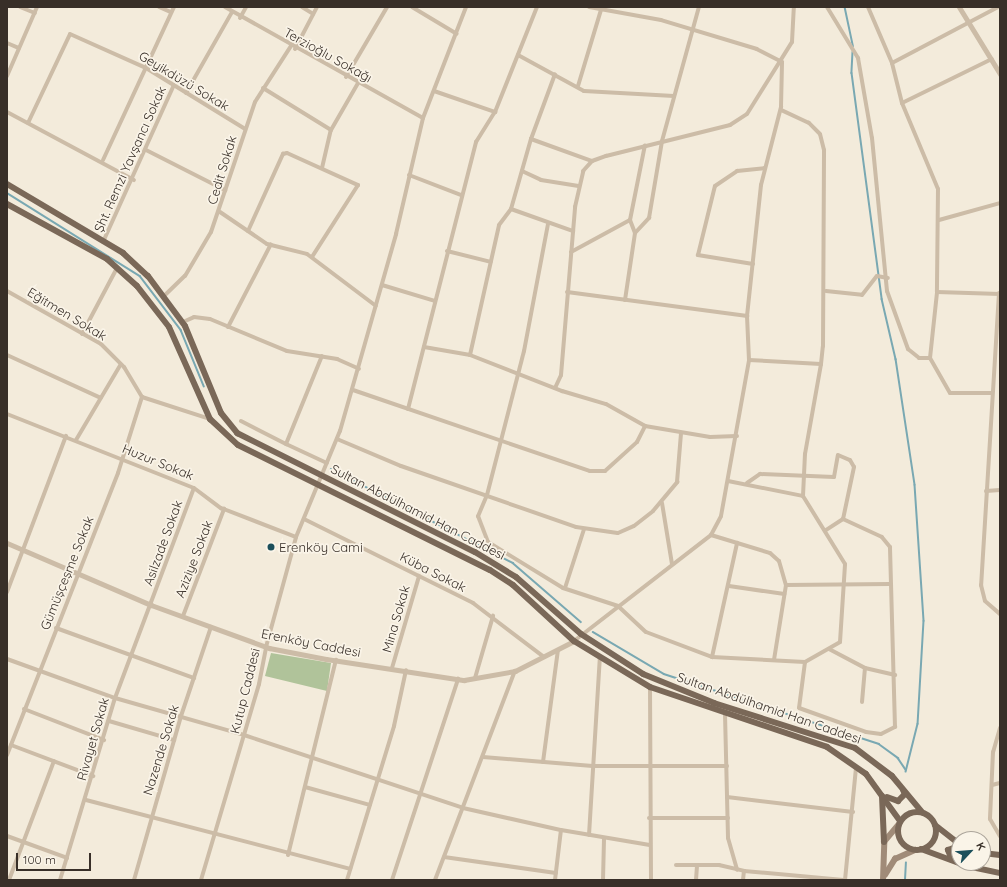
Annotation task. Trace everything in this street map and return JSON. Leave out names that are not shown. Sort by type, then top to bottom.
[{"type":"main road","name":"Sultan Abdülhamid Han Caddesi","points":[[7,184],[103,242],[136,264],[165,295],[183,322],[230,425],[247,439],[475,552],[516,576],[582,634],[618,661],[666,684],[855,748],[878,762],[922,812]]},
{"type":"main road","name":"Sultan Abdülhamid Han Caddesi","points":[[7,204],[118,268],[148,298],[169,327],[210,419],[238,445],[490,570],[513,585],[574,641],[650,687],[725,714],[827,747],[856,766],[880,790],[899,823]]},
{"type":"main road","points":[[880,790],[898,801],[905,794],[902,788]]},
{"type":"main road","points":[[880,790],[885,804],[884,880]]},
{"type":"main road","points":[[884,842],[909,813],[922,812],[951,838]]},
{"type":"main road","points":[[899,823],[899,839],[918,849],[951,860]]},
{"type":"main road","points":[[884,880],[891,863],[918,849],[934,837],[935,825]]},
{"type":"main road","points":[[951,849],[948,850],[951,858]]},
{"type":"street","points":[[20,7],[35,13]]},
{"type":"street","points":[[7,76],[37,7]]},
{"type":"street","points":[[160,7],[171,12]]},
{"type":"street","points":[[103,160],[174,7]]},
{"type":"street","name":"Terzioğlu Sokağı","points":[[225,7],[240,18],[423,118]]},
{"type":"street","points":[[240,18],[246,7]]},
{"type":"street","points":[[302,7],[313,14]]},
{"type":"street","name":"Cedit Sokak","points":[[165,295],[185,276],[220,212],[225,190],[244,129],[263,88],[293,47],[316,7]]},
{"type":"street","points":[[346,77],[387,7]]},
{"type":"street","points":[[412,7],[457,34]]},
{"type":"street","name":"Kutup Caddesi","points":[[201,880],[216,834],[244,735],[296,537],[337,438],[353,390],[382,285],[423,118],[457,34],[466,7]]},
{"type":"street","points":[[408,408],[461,195],[476,142],[495,112],[537,7]]},
{"type":"street","points":[[589,7],[661,20],[757,49],[782,62]]},
{"type":"street","points":[[635,233],[649,218],[662,141],[699,7]]},
{"type":"street","points":[[556,388],[561,375],[570,252],[579,186],[584,171],[592,161],[645,145],[730,125],[747,114],[782,62],[792,42],[794,7]]},
{"type":"street","points":[[827,7],[858,58],[872,138],[888,278],[887,291],[908,349],[919,358],[930,358]]},
{"type":"street","points":[[868,7],[892,63],[902,103],[938,189],[939,220],[937,292],[930,358],[950,393],[992,393]]},
{"type":"street","points":[[959,7],[1000,74]]},
{"type":"street","points":[[892,63],[998,7]]},
{"type":"street","points":[[578,86],[598,9]]},
{"type":"street","points":[[186,93],[232,12]]},
{"type":"street","name":"Geyikdüzü Sokak","points":[[28,123],[70,34],[146,68],[244,129]]},
{"type":"street","points":[[7,42],[19,48]]},
{"type":"street","points":[[518,56],[578,86],[584,91],[674,96]]},
{"type":"street","points":[[902,103],[992,59]]},
{"type":"street","points":[[574,641],[711,535],[721,516],[737,436],[749,360],[746,316],[766,168],[781,110],[782,62]]},
{"type":"street","points":[[470,355],[499,225],[511,209],[530,139],[555,74]]},
{"type":"street","points":[[322,168],[331,130],[358,83]]},
{"type":"street","name":"Şht. Remzi Yavşancı Sokak","points":[[103,242],[134,180],[174,85]]},
{"type":"street","points":[[263,88],[331,130]]},
{"type":"street","points":[[434,91],[495,112]]},
{"type":"street","points":[[548,224],[518,374],[487,495],[478,516],[488,542],[565,588],[618,606],[646,632],[712,658],[805,662],[840,642],[845,585],[842,554],[803,496],[802,477],[821,364],[826,291],[824,150],[820,134],[809,123],[781,110]]},
{"type":"street","points":[[7,112],[103,160],[134,180]]},
{"type":"street","points":[[530,139],[592,161]]},
{"type":"street","points":[[625,300],[635,233],[630,220],[645,145]]},
{"type":"street","points":[[146,150],[225,190]]},
{"type":"street","points":[[248,231],[283,154],[322,168],[358,185],[312,258]]},
{"type":"street","points":[[753,264],[698,255],[714,186],[737,171],[766,168]]},
{"type":"street","points":[[522,171],[541,180],[579,186]]},
{"type":"street","points":[[409,175],[461,195]]},
{"type":"street","points":[[939,220],[1000,203]]},
{"type":"street","points":[[511,209],[548,224],[573,231]]},
{"type":"street","points":[[220,212],[248,231],[271,244],[312,258],[376,306]]},
{"type":"street","points":[[570,252],[630,220]]},
{"type":"street","points":[[228,327],[271,244]]},
{"type":"street","points":[[447,251],[491,262]]},
{"type":"street","points":[[82,334],[118,268]]},
{"type":"street","points":[[826,291],[864,295],[879,276],[888,278]]},
{"type":"street","points":[[382,285],[435,301]]},
{"type":"street","name":"Eğitmen Sokak","points":[[7,290],[101,344],[120,364],[142,397]]},
{"type":"street","points":[[567,292],[746,316]]},
{"type":"street","points":[[937,292],[999,293],[981,585],[985,601],[1000,614]]},
{"type":"street","points":[[183,322],[202,318],[287,351],[322,356],[359,369]]},
{"type":"street","points":[[424,346],[470,355],[556,388],[606,404],[645,426],[681,433],[737,436]]},
{"type":"street","points":[[7,355],[101,398]]},
{"type":"street","points":[[286,444],[322,356]]},
{"type":"street","points":[[994,359],[1000,359]]},
{"type":"street","points":[[749,360],[821,364]]},
{"type":"street","points":[[76,440],[120,364]]},
{"type":"street","points":[[353,390],[590,471],[605,470],[637,442],[645,426]]},
{"type":"street","points":[[142,397],[210,419]]},
{"type":"street","name":"Gümüşçeşme Sokak","points":[[7,755],[78,573],[142,397]]},
{"type":"street","name":"Huzur Sokak","points":[[7,414],[66,436],[194,488],[224,509],[296,537]]},
{"type":"street","points":[[241,421],[327,463]]},
{"type":"street","points":[[337,438],[401,466],[584,529],[618,533],[634,526],[662,503],[677,482],[681,433]]},
{"type":"street","points":[[7,592],[26,551],[66,436]]},
{"type":"street","points":[[747,483],[760,474],[834,478],[838,455],[850,460],[854,467],[843,519],[826,530]]},
{"type":"street","points":[[728,481],[747,483],[803,496]]},
{"type":"street","name":"Asilzade Sokak","points":[[151,604],[194,488]]},
{"type":"street","points":[[986,491],[1000,490]]},
{"type":"street","points":[[662,503],[672,564]]},
{"type":"street","name":"Aziziye Sokak","points":[[183,616],[224,509]]},
{"type":"street","name":"Küba Sokak","points":[[304,519],[419,576],[493,616],[544,657]]},
{"type":"street","points":[[805,662],[799,708],[881,734],[895,727],[895,674],[887,541],[843,519]]},
{"type":"street","points":[[565,588],[584,529]]},
{"type":"street","points":[[711,535],[770,553],[782,567],[786,585],[774,660]]},
{"type":"street","name":"Erenköy Caddesi","points":[[7,543],[151,604],[266,647],[336,660],[458,679],[475,678],[515,671],[574,641]]},
{"type":"street","points":[[712,658],[729,586],[737,543]]},
{"type":"street","name":"Mina Sokak","points":[[392,668],[419,576]]},
{"type":"street","points":[[786,585],[890,584]]},
{"type":"street","points":[[729,586],[784,594]]},
{"type":"street","name":"Rivayet Sokak","points":[[60,880],[86,800],[115,698],[151,604]]},
{"type":"street","points":[[475,678],[493,616]]},
{"type":"street","name":"Nazende Sokak","points":[[134,880],[150,818],[181,716],[211,627]]},
{"type":"street","points":[[56,628],[194,678]]},
{"type":"street","points":[[830,649],[865,668],[895,674]]},
{"type":"street","points":[[543,762],[558,650]]},
{"type":"street","points":[[589,835],[600,658]]},
{"type":"street","points":[[7,659],[39,673],[115,698],[181,716],[314,757],[420,792],[463,808],[604,839],[650,845]]},
{"type":"street","points":[[288,855],[304,787],[314,757],[336,660]]},
{"type":"street","points":[[862,702],[865,668]]},
{"type":"street","points":[[347,880],[378,778],[406,670]]},
{"type":"street","points":[[435,880],[515,671]]},
{"type":"street","points":[[392,880],[458,679]]},
{"type":"street","points":[[650,687],[649,818],[651,880]]},
{"type":"street","points":[[24,710],[104,740]]},
{"type":"street","points":[[725,714],[728,838],[737,870]]},
{"type":"street","points":[[109,721],[174,740]]},
{"type":"street","points":[[1000,728],[993,752],[990,819],[1000,836]]},
{"type":"street","points":[[11,745],[93,776]]},
{"type":"street","points":[[483,757],[593,766],[727,766]]},
{"type":"street","points":[[9,880],[54,761]]},
{"type":"street","points":[[676,865],[697,865],[790,878],[845,880],[854,812],[856,766]]},
{"type":"street","points":[[992,785],[1000,783]]},
{"type":"street","points":[[304,787],[370,805]]},
{"type":"street","points":[[728,797],[854,812]]},
{"type":"street","points":[[86,800],[150,818],[216,834],[288,855],[350,869]]},
{"type":"street","points":[[649,818],[728,818]]},
{"type":"street","points":[[555,880],[561,830]]},
{"type":"street","points":[[7,836],[67,858]]},
{"type":"street","points":[[603,880],[604,839]]},
{"type":"street","points":[[444,857],[556,873]]},
{"type":"street","points":[[696,880],[697,865]]},
{"type":"street","points":[[743,880],[744,871]]},
{"type":"green space","points":[[271,653],[331,663],[327,691],[265,676]]},
{"type":"waterway","points":[[845,7],[853,46]]},
{"type":"waterway","points":[[853,52],[852,73],[882,299],[896,359],[915,485],[924,621],[918,724],[906,772]]},
{"type":"waterway","points":[[7,193],[140,276],[181,330],[204,386]]},
{"type":"waterway","points":[[331,469],[513,563],[581,622]]},
{"type":"waterway","points":[[593,632],[664,674],[879,744],[898,758],[906,770]]},
{"type":"waterway","points":[[905,880],[906,863]]},
{"type":"place","name":"Erenköy Cami","points":[[271,547]]}]
